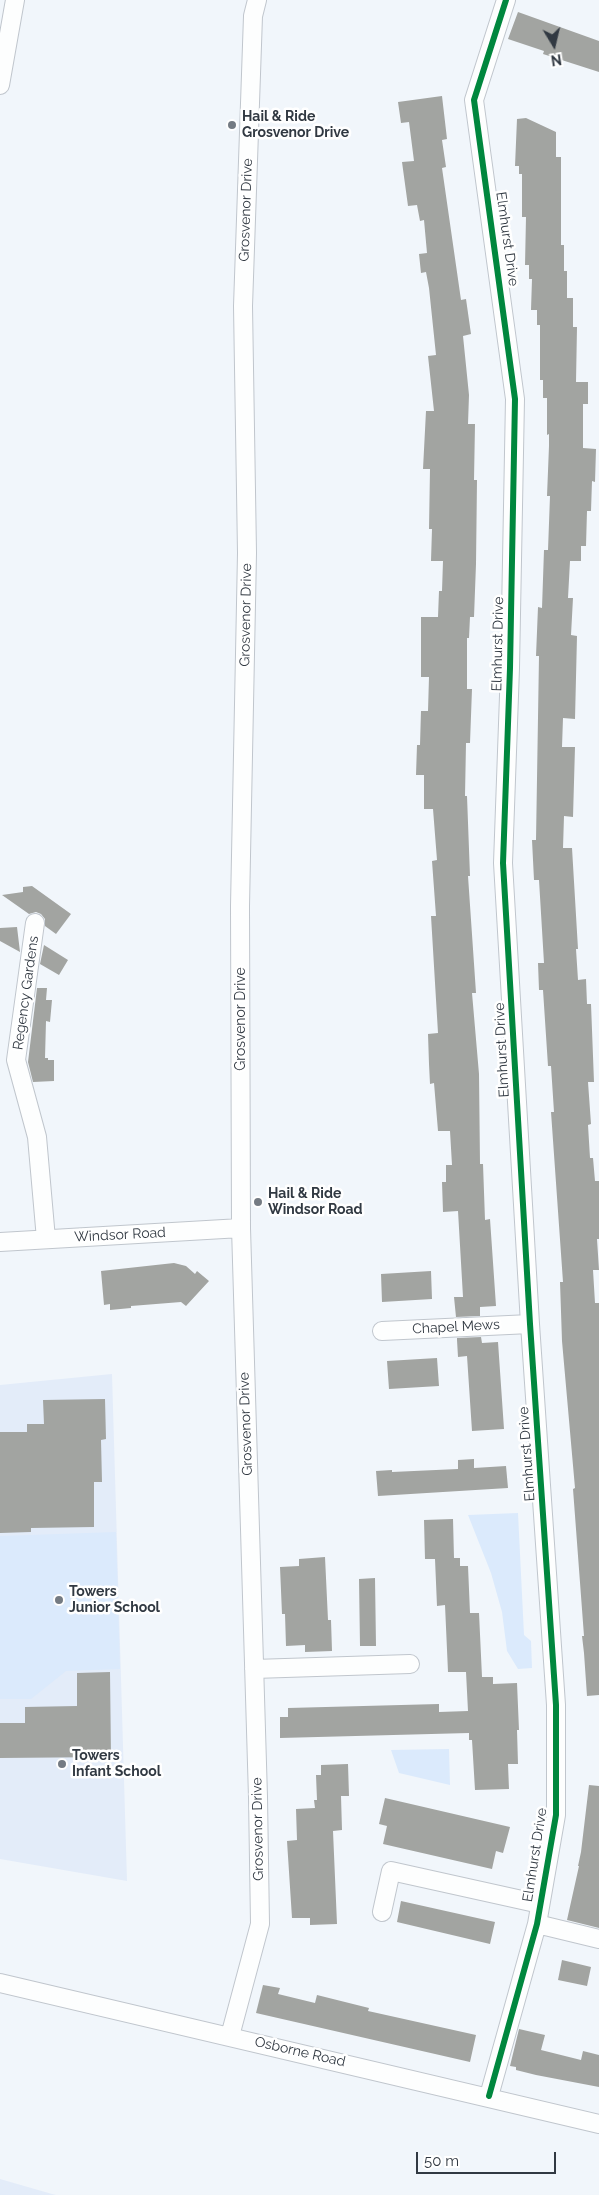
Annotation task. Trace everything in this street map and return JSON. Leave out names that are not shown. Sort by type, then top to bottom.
[{"type":"street","points":[[0,85],[15,0]]},
{"type":"street","name":"Grosvenor Drive","points":[[230,2036],[260,1924],[241,1228],[240,906],[247,553],[243,306],[253,16],[257,0]]},
{"type":"street","name":"Elmhurst Drive","points":[[489,2096],[537,1924],[556,1822],[556,1705],[530,1324],[503,863],[510,668],[515,399],[474,100],[506,0]]},
{"type":"street","name":"Regency Gardens","points":[[35,923],[16,1060],[37,1137],[46,1239]]},
{"type":"street","name":"Windsor Road","points":[[0,1242],[241,1228]]},
{"type":"street","name":"Chapel Mews","points":[[382,1331],[530,1324]]},
{"type":"street","points":[[254,1669],[410,1664]]},
{"type":"street","points":[[382,1912],[391,1871],[540,1904]]},
{"type":"street","points":[[537,1924],[599,1938]]},
{"type":"street","name":"Osborne Road","points":[[0,1983],[489,2096],[599,2124]]},
{"type":"shaded area","name":"Towers Junior School","points":[[112,1374],[127,1881],[0,1859],[0,1385]]},
{"type":"shaded area","points":[[518,1513],[524,1635],[531,1641],[532,1668],[518,1669],[507,1651],[502,1612],[491,1573],[468,1515]]},
{"type":"shaded area","points":[[116,1532],[120,1669],[66,1671],[31,1699],[0,1699],[0,1536]]},
{"type":"shaded area","points":[[449,1749],[450,1785],[399,1773],[391,1750]]},
{"type":"shaded area","points":[[0,2179],[52,2194],[56,2195],[0,2195]]},
{"type":"building","points":[[518,12],[599,41],[599,72],[543,54],[544,51],[508,39]]},
{"type":"building","points":[[442,96],[447,139],[442,140],[446,167],[442,168],[461,300],[466,299],[471,334],[463,336],[469,395],[468,424],[475,424],[474,480],[477,480],[476,564],[474,617],[470,617],[469,638],[467,638],[467,689],[472,689],[470,743],[466,743],[465,796],[467,796],[470,876],[468,876],[476,993],[472,993],[479,1074],[480,1164],[483,1164],[485,1220],[490,1219],[496,1306],[480,1307],[480,1316],[456,1317],[454,1297],[463,1297],[458,1211],[443,1212],[442,1182],[446,1182],[446,1165],[452,1165],[450,1131],[438,1131],[434,1083],[430,1084],[429,1064],[428,1034],[438,1033],[431,916],[436,916],[432,861],[437,860],[433,809],[424,809],[424,775],[416,775],[417,745],[420,745],[421,711],[428,711],[429,677],[421,677],[421,617],[438,617],[439,591],[442,591],[443,561],[431,561],[432,529],[429,529],[430,469],[423,469],[426,411],[434,411],[428,356],[436,355],[429,288],[426,272],[421,273],[419,254],[427,253],[424,220],[420,221],[417,205],[408,206],[402,162],[414,161],[409,122],[401,123],[398,102]]},
{"type":"building","points":[[526,118],[556,132],[556,157],[561,157],[561,245],[564,245],[564,271],[567,271],[567,298],[573,298],[573,327],[577,327],[576,382],[588,382],[588,404],[583,404],[583,448],[596,449],[595,482],[592,481],[591,511],[587,511],[586,546],[581,546],[581,561],[570,561],[568,598],[573,598],[571,635],[577,636],[575,719],[563,718],[562,747],[575,747],[573,817],[564,816],[563,848],[572,848],[578,980],[586,979],[587,1004],[591,1004],[594,1082],[588,1082],[591,1124],[588,1125],[590,1158],[593,1158],[595,1181],[599,1181],[599,1239],[597,1239],[599,1270],[593,1270],[595,1303],[599,1303],[599,1695],[587,1696],[573,1489],[575,1488],[562,1341],[560,1282],[563,1282],[551,1112],[554,1112],[551,1066],[548,1066],[543,990],[539,990],[538,963],[544,963],[539,880],[534,880],[532,840],[536,840],[539,656],[536,656],[538,607],[542,608],[544,550],[548,550],[550,496],[547,496],[549,434],[547,435],[547,398],[543,398],[543,380],[540,380],[540,325],[537,325],[537,310],[531,310],[532,279],[529,279],[529,265],[525,265],[526,217],[522,217],[522,174],[519,174],[519,166],[515,166],[517,119]]},
{"type":"building","points":[[32,886],[71,914],[56,934],[45,926],[45,919],[41,914],[36,912],[29,914],[2,895],[23,892],[23,887]]},
{"type":"building","points":[[17,927],[20,952],[0,941],[0,928]]},
{"type":"building","points":[[44,945],[68,960],[59,975],[40,964]]},
{"type":"building","points":[[37,988],[47,988],[46,1000],[52,1000],[50,1022],[46,1021],[45,1058],[54,1060],[54,1081],[33,1082],[28,1062]]},
{"type":"building","points":[[174,1263],[186,1266],[195,1274],[197,1271],[209,1281],[186,1306],[181,1302],[131,1306],[131,1308],[110,1310],[110,1304],[104,1305],[101,1271]]},
{"type":"building","points":[[431,1271],[432,1299],[382,1302],[381,1274]]},
{"type":"building","points":[[481,1337],[482,1343],[498,1342],[504,1429],[472,1431],[467,1356],[458,1357],[457,1338]]},
{"type":"building","points":[[437,1358],[439,1386],[389,1389],[387,1361]]},
{"type":"building","points":[[105,1399],[106,1439],[101,1440],[102,1482],[94,1482],[94,1527],[31,1528],[31,1532],[0,1533],[0,1432],[27,1432],[27,1424],[44,1424],[43,1400]]},
{"type":"building","points":[[474,1459],[474,1468],[506,1466],[508,1488],[378,1496],[376,1471],[458,1469],[458,1460]]},
{"type":"building","points":[[453,1519],[454,1558],[460,1558],[460,1566],[468,1566],[470,1613],[479,1613],[482,1677],[493,1677],[493,1684],[517,1683],[518,1764],[508,1764],[509,1789],[475,1790],[472,1740],[469,1740],[469,1733],[280,1738],[280,1717],[288,1717],[288,1708],[439,1704],[439,1712],[468,1711],[466,1672],[448,1672],[445,1605],[437,1606],[435,1559],[425,1559],[424,1520]]},
{"type":"building","points":[[325,1557],[328,1620],[331,1620],[332,1651],[305,1652],[305,1645],[286,1646],[285,1614],[282,1614],[280,1567],[299,1566],[299,1559]]},
{"type":"building","points":[[375,1578],[376,1646],[360,1646],[359,1579]]},
{"type":"building","points":[[110,1672],[111,1757],[0,1758],[0,1723],[25,1723],[25,1707],[77,1706],[77,1673]]},
{"type":"building","points":[[348,1764],[349,1796],[341,1796],[342,1830],[333,1831],[337,1924],[310,1925],[310,1918],[292,1918],[287,1841],[297,1840],[296,1809],[315,1808],[314,1800],[317,1800],[316,1775],[321,1775],[321,1765]]},
{"type":"building","points":[[589,1785],[599,1786],[599,1928],[567,1920],[579,1866]]},
{"type":"building","points":[[385,1798],[510,1827],[503,1853],[496,1851],[492,1869],[383,1844],[387,1826],[379,1824]]},
{"type":"building","points":[[401,1901],[495,1922],[490,1944],[397,1922]]},
{"type":"building","points":[[562,1960],[591,1967],[587,1986],[558,1980]]},
{"type":"building","points":[[263,1985],[280,1988],[278,1994],[315,2003],[317,1995],[369,2008],[368,2011],[476,2035],[470,2062],[256,2013]]},
{"type":"building","points":[[519,2029],[545,2035],[541,2050],[581,2060],[583,2051],[599,2055],[599,2087],[536,2075],[516,2070],[516,2067],[510,2066]]},
{"type":"cycle path","points":[[489,2096],[537,1924],[556,1815],[556,1705],[530,1324],[503,863],[510,668],[515,399],[474,100],[506,0]]},
{"type":"place","name":"Hail & Ride Grosvenor Drive","points":[[232,125]]},
{"type":"place","name":"Hail & Ride Windsor Road","points":[[258,1202]]},
{"type":"place","name":"Towers Junior School","points":[[59,1600]]},
{"type":"place","name":"Towers Infant School","points":[[62,1764]]}]
